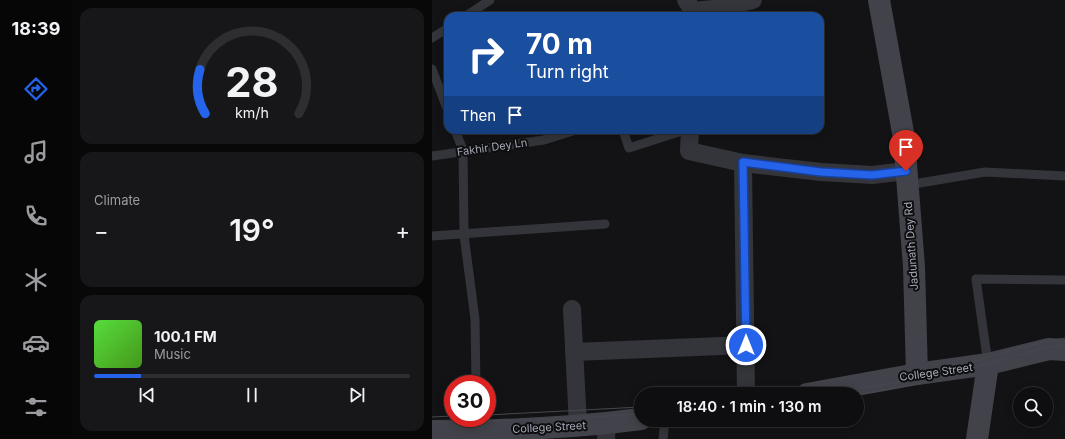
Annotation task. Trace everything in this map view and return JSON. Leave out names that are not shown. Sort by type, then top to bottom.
[{"type":"main road","name":"Jadunath Dey Rd","points":[[879,0],[904,138],[914,267],[917,374]]},
{"type":"main road","name":"College Street","points":[[846,387],[917,374],[988,364],[1049,349],[1065,350]]},
{"type":"main road","points":[[976,439],[988,364]]},
{"type":"main road","name":"College Street","points":[[432,431],[477,426],[578,425],[606,431],[634,421]]},
{"type":"street","points":[[691,9],[713,9],[753,0]]},
{"type":"street","points":[[690,134],[689,151],[743,162],[821,172],[906,178]]},
{"type":"street","points":[[743,162],[746,387]]},
{"type":"street","points":[[572,309],[578,425]]},
{"type":"street","points":[[574,352],[746,345]]},
{"type":"lane","points":[[472,12],[490,0]]},
{"type":"lane","points":[[432,38],[444,30]]},
{"type":"lane","points":[[432,69],[444,100]]},
{"type":"lane","points":[[457,134],[463,150],[464,235],[475,319],[476,375]]},
{"type":"lane","name":"Fakhir Dey Ln","points":[[432,156],[463,150],[544,140],[563,134]]},
{"type":"lane","points":[[624,134],[629,148],[673,134]]},
{"type":"lane","points":[[906,178],[985,172],[1065,176]]},
{"type":"lane","points":[[432,236],[464,235],[604,224]]},
{"type":"lane","points":[[988,364],[976,279],[1065,280]]},
{"type":"lane","points":[[663,439],[664,427]]},
{"type":"tram line","points":[[864,387],[913,379],[1026,346],[1065,338]]},
{"type":"tram line","points":[[864,394],[913,385],[1044,348],[1065,345]]},
{"type":"tram line","points":[[496,415],[634,407]]},
{"type":"tram line","points":[[432,423],[559,419],[634,414]]},
{"type":"tram line","points":[[432,417],[444,416]]},
{"type":"route","points":[[746,345],[743,162],[821,172],[872,175],[906,171]]}]
